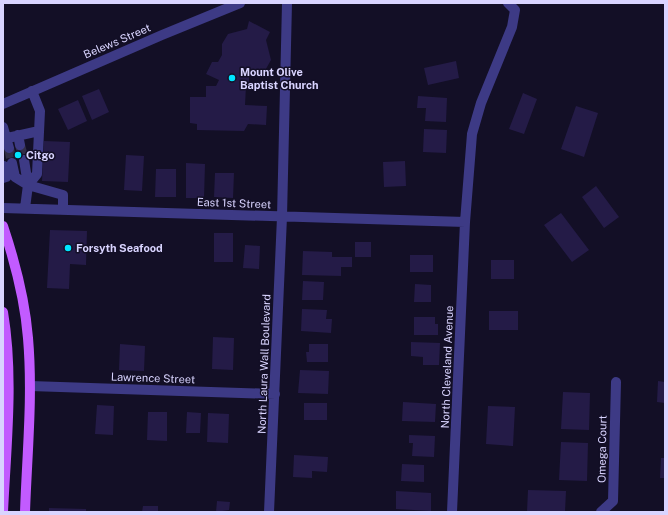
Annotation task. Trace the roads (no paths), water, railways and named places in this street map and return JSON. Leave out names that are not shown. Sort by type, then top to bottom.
[{"type":"main road","points":[[3,226],[16,268],[28,338],[30,386],[25,512]]},
{"type":"main road","points":[[3,312],[7,340],[8,386],[3,512]]},
{"type":"street","name":"Belews Street","points":[[3,104],[240,3]]},
{"type":"street","name":"North Laura Wall Boulevard","points":[[269,512],[282,217],[287,3]]},
{"type":"street","name":"North Cleveland Avenue","points":[[452,512],[465,222],[472,134],[481,104],[512,27],[511,6]]},
{"type":"street","points":[[28,185],[38,174],[40,111],[32,91]]},
{"type":"street","points":[[3,127],[9,148]]},
{"type":"street","points":[[5,138],[19,140],[39,131]]},
{"type":"street","points":[[24,160],[28,185],[25,208]]},
{"type":"street","points":[[8,164],[8,177],[28,185],[63,194],[63,210]]},
{"type":"street","name":"East 1st Street","points":[[3,208],[465,222]]},
{"type":"street","name":"Omega Court","points":[[601,512],[613,501],[616,382]]},
{"type":"street","name":"Lawrence Street","points":[[30,386],[275,394]]},
{"type":"tunnel","points":[[20,145],[24,160]]},
{"type":"tunnel","points":[[9,148],[12,163]]},
{"type":"place","name":"Mount Olive Baptist Church","points":[[232,78]]},
{"type":"place","name":"Citgo","points":[[18,155]]},
{"type":"place","name":"Forsyth Seafood","points":[[68,248]]}]
